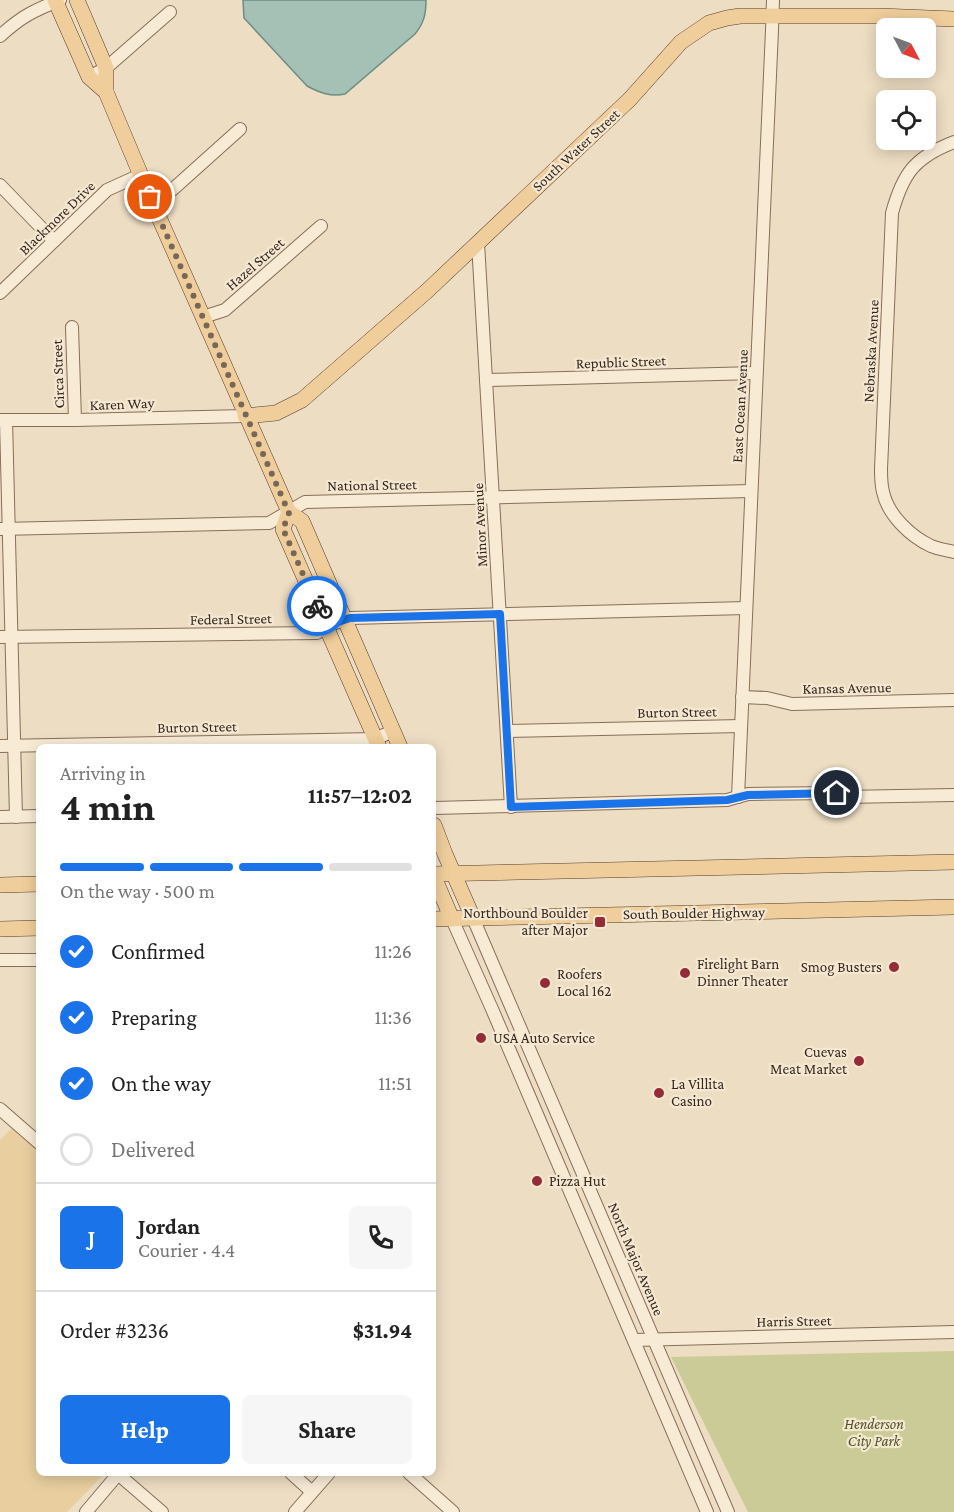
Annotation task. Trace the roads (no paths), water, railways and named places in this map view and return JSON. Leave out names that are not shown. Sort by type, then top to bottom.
[{"type":"main road","points":[[77,0],[106,68],[106,92],[140,175],[289,513],[302,521],[399,744]]},
{"type":"main road","points":[[57,1],[89,77],[106,92]]},
{"type":"main road","name":"South Water Street","points":[[245,416],[276,413],[302,400],[427,291],[478,243],[630,99],[681,42],[709,23],[740,16],[880,16],[954,19]]},
{"type":"main road","points":[[289,513],[283,529],[377,743]]},
{"type":"main road","points":[[436,830],[473,918]]},
{"type":"main road","points":[[436,876],[954,862]]},
{"type":"main road","points":[[436,881],[452,919]]},
{"type":"main road","points":[[0,885],[36,884]]},
{"type":"main road","name":"South Boulder Highway","points":[[436,919],[954,907]]},
{"type":"main road","points":[[0,929],[36,928]]},
{"type":"street","name":"East Ocean Avenue","points":[[738,797],[772,0]]},
{"type":"street","points":[[0,36],[35,9],[57,1]]},
{"type":"street","points":[[89,77],[106,68],[170,12]]},
{"type":"street","points":[[150,197],[172,190],[240,129]]},
{"type":"street","name":"Nebraska Avenue","points":[[954,142],[935,149],[921,159],[905,179],[892,213],[881,468],[883,492],[888,506],[900,523],[927,544],[954,552]]},
{"type":"street","name":"Blackmore Drive","points":[[0,293],[107,190],[140,175]]},
{"type":"street","points":[[0,185],[54,241]]},
{"type":"street","name":"Hazel Street","points":[[203,317],[225,310],[321,226]]},
{"type":"street","name":"Minor Avenue","points":[[478,243],[511,807]]},
{"type":"street","name":"Circa Street","points":[[72,327],[75,420]]},
{"type":"street","name":"Republic Street","points":[[486,380],[756,373]]},
{"type":"street","name":"Karen Way","points":[[3,420],[245,416]]},
{"type":"street","points":[[3,420],[5,637],[14,746],[16,817]]},
{"type":"street","name":"National Street","points":[[4,529],[269,523],[305,502],[751,491]]},
{"type":"street","name":"Federal Street","points":[[5,637],[317,633],[326,626],[350,618],[746,608]]},
{"type":"street","name":"Kansas Avenue","points":[[742,697],[767,698],[792,704],[954,700]]},
{"type":"street","name":"Burton Street","points":[[507,731],[741,726]]},
{"type":"street","name":"Burton Street","points":[[256,744],[377,743],[393,731]]},
{"type":"street","name":"Burton Street","points":[[0,746],[36,746]]},
{"type":"street","points":[[436,808],[727,800],[748,795],[837,793],[844,797],[954,795]]},
{"type":"street","points":[[0,817],[36,816]]},
{"type":"street","name":"North Major Avenue","points":[[473,918],[728,1512]]},
{"type":"street","points":[[452,919],[707,1512]]},
{"type":"street","points":[[0,960],[36,960]]},
{"type":"street","points":[[0,1109],[36,1140]]},
{"type":"street","points":[[553,1151],[571,1144]]},
{"type":"street","points":[[598,1257],[616,1249]]},
{"type":"street","name":"Harris Street","points":[[634,1340],[954,1332]]},
{"type":"street","points":[[677,1440],[694,1433]]},
{"type":"street","points":[[682,1454],[700,1447]]},
{"type":"street","points":[[86,1512],[117,1476]]},
{"type":"street","points":[[121,1476],[162,1512]]},
{"type":"street","points":[[294,1476],[312,1492]]},
{"type":"street","points":[[295,1512],[326,1476]]},
{"type":"street","points":[[412,1476],[449,1511]]},
{"type":"place","name":"Northbound Boulder after Major","points":[[600,922]]},
{"type":"place","name":"Smog Busters","points":[[894,967]]},
{"type":"place","name":"Firelight Barn Dinner Theater","points":[[685,973]]},
{"type":"place","name":"Roofers Local 162","points":[[545,983]]},
{"type":"place","name":"USA Auto Service","points":[[481,1038]]},
{"type":"place","name":"Cuevas Meat Market","points":[[859,1061]]},
{"type":"place","name":"La Villita Casino","points":[[659,1093]]},
{"type":"place","name":"Pizza Hut","points":[[537,1181]]},
{"type":"park label","name":"Henderson City Park","points":[[874,1432]]}]
